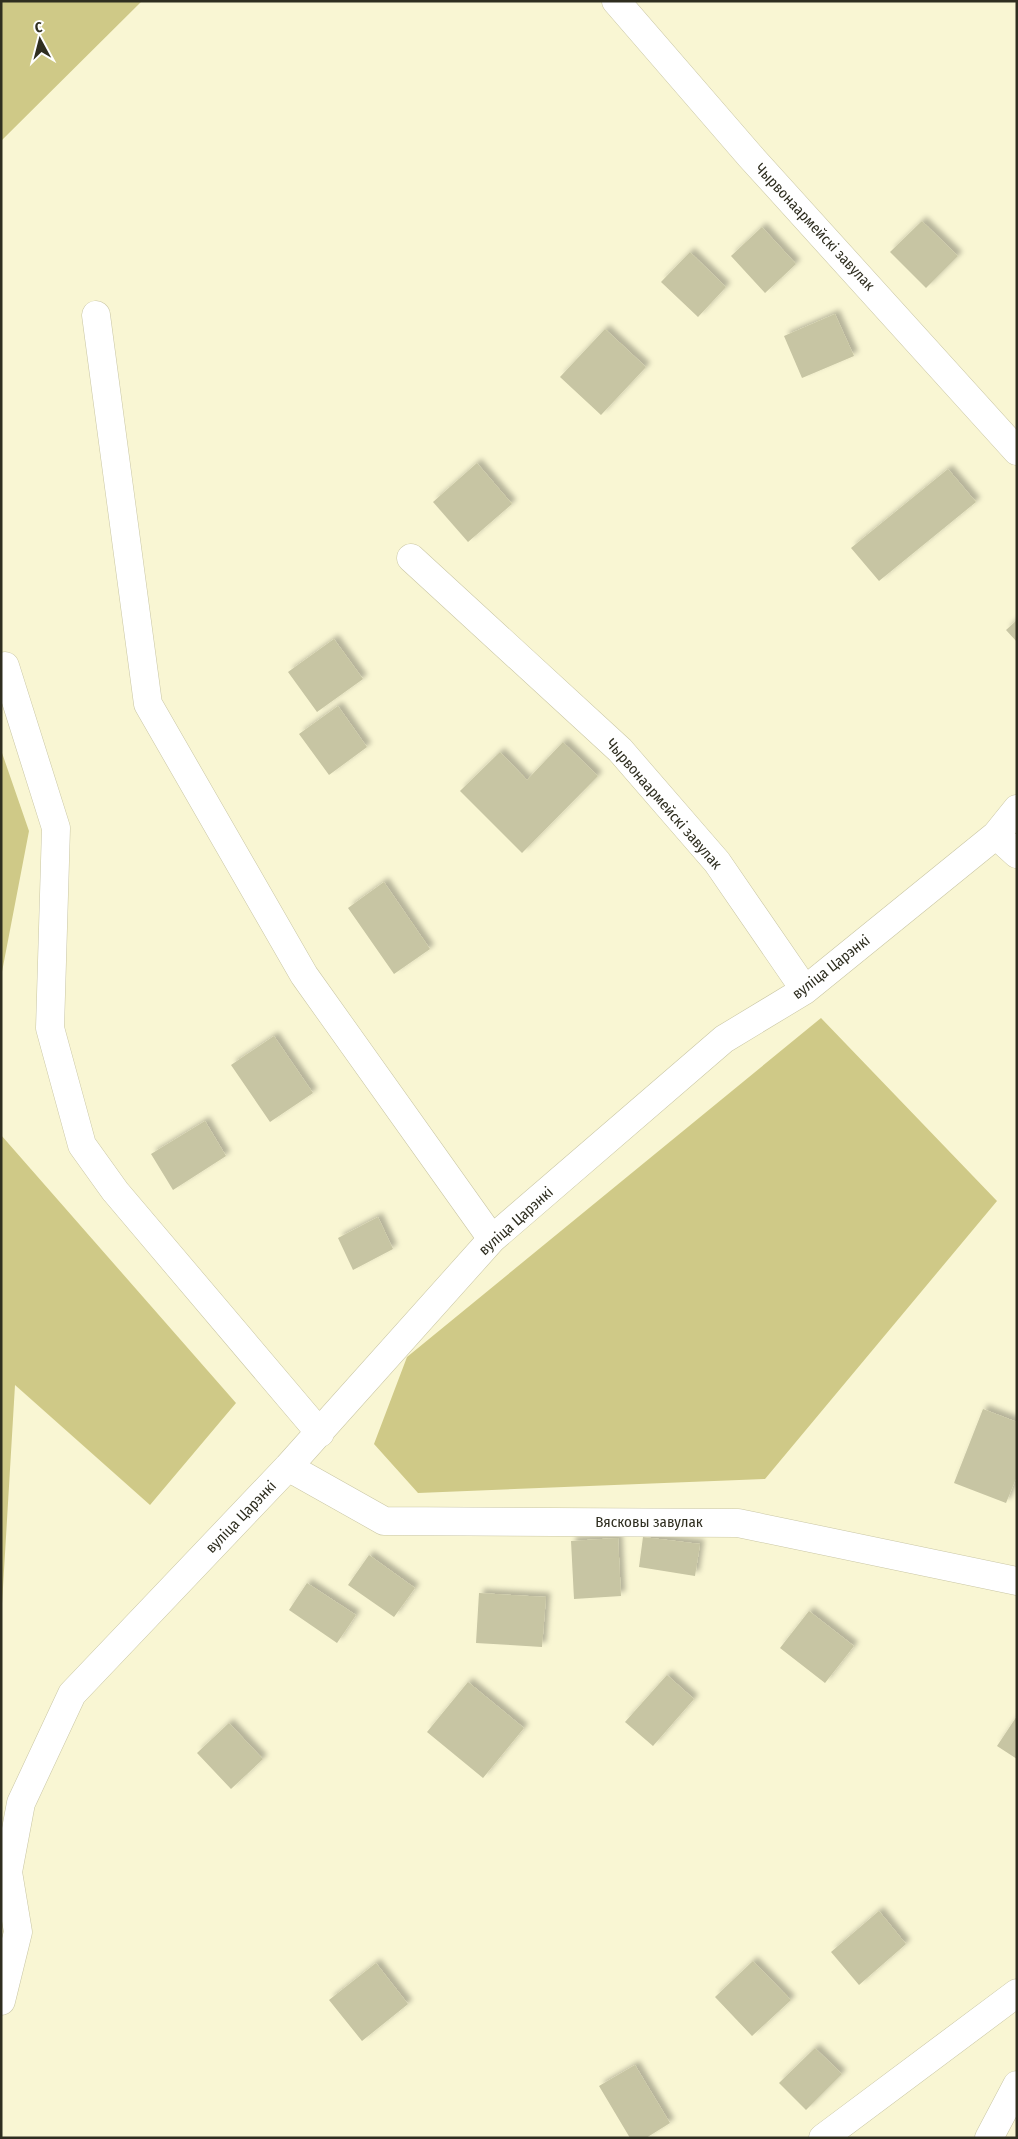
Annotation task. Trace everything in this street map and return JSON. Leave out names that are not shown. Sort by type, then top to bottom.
[{"type":"street","name":"Чырвонаармейскі завулак","points":[[616,1],[750,156],[1017,451]]},
{"type":"street","points":[[96,315],[148,704],[304,975],[492,1239]]},
{"type":"street","name":"Чырвонаармейскі завулак","points":[[411,558],[620,750],[717,862],[804,990]]},
{"type":"street","points":[[5,666],[56,828],[50,1028],[82,1145],[114,1190],[320,1432]]},
{"type":"street","name":"вуліца Царэнкі","points":[[1,2001],[18,1932],[8,1872],[21,1803],[72,1694],[288,1467],[492,1239],[724,1038],[804,990],[996,835],[1017,809]]},
{"type":"street","points":[[996,835],[1017,854]]},
{"type":"street","name":"Вясковы завулак","points":[[288,1467],[384,1521],[738,1522],[1017,1582]]},
{"type":"street","points":[[823,2138],[1017,1993]]},
{"type":"street","points":[[989,2138],[1017,2085]]},
{"type":"shaded area","points":[[1,1],[142,1],[1,141]]},
{"type":"shaded area","points":[[1,750],[29,831],[1,977]]},
{"type":"shaded area","points":[[821,1018],[997,1201],[765,1479],[418,1493],[374,1444],[407,1357]]},
{"type":"shaded area","points":[[1,1135],[236,1403],[150,1505],[15,1385],[1,1621]]},
{"type":"building","points":[[922,221],[958,256],[926,288],[890,252]]},
{"type":"building","points":[[762,227],[796,264],[765,293],[731,256]]},
{"type":"building","points":[[690,252],[726,287],[698,317],[661,282]]},
{"type":"building","points":[[835,314],[854,356],[802,378],[784,336]]},
{"type":"building","points":[[605,329],[646,367],[601,415],[560,377]]},
{"type":"building","points":[[477,463],[512,504],[468,542],[433,502]]},
{"type":"building","points":[[948,469],[976,502],[879,581],[851,548]]},
{"type":"building","points":[[1017,620],[1017,642],[1006,630]]},
{"type":"building","points":[[334,639],[363,679],[317,712],[288,672]]},
{"type":"building","points":[[338,706],[367,747],[329,775],[299,734]]},
{"type":"building","points":[[563,742],[598,776],[522,853],[460,791],[500,752],[527,780]]},
{"type":"building","points":[[384,882],[430,949],[394,974],[348,908]]},
{"type":"building","points":[[274,1036],[313,1093],[270,1122],[231,1065]]},
{"type":"building","points":[[205,1121],[226,1156],[173,1190],[151,1154]]},
{"type":"building","points":[[378,1217],[393,1249],[353,1270],[338,1238]]},
{"type":"building","points":[[983,1409],[1017,1422],[1017,1476],[1006,1503],[954,1483]]},
{"type":"building","points":[[643,1537],[700,1544],[695,1576],[639,1567]]},
{"type":"building","points":[[618,1538],[621,1596],[574,1599],[571,1541]]},
{"type":"building","points":[[369,1555],[415,1588],[394,1617],[348,1585]]},
{"type":"building","points":[[307,1583],[356,1615],[337,1643],[289,1610]]},
{"type":"building","points":[[479,1593],[546,1597],[542,1647],[476,1643]]},
{"type":"building","points":[[809,1611],[854,1646],[825,1683],[780,1648]]},
{"type":"building","points":[[667,1675],[694,1699],[653,1746],[625,1722]]},
{"type":"building","points":[[468,1682],[524,1728],[483,1778],[427,1732]]},
{"type":"building","points":[[1017,1716],[1017,1759],[997,1746]]},
{"type":"building","points":[[229,1723],[263,1759],[231,1789],[197,1753]]},
{"type":"building","points":[[879,1911],[906,1944],[859,1985],[831,1952]]},
{"type":"building","points":[[753,1961],[791,2000],[752,2036],[715,1997]]},
{"type":"building","points":[[376,1963],[408,2004],[362,2041],[329,2000]]},
{"type":"building","points":[[815,2048],[842,2074],[806,2110],[779,2083]]},
{"type":"building","points":[[635,2065],[670,2123],[646,2138],[630,2138],[599,2086]]}]
